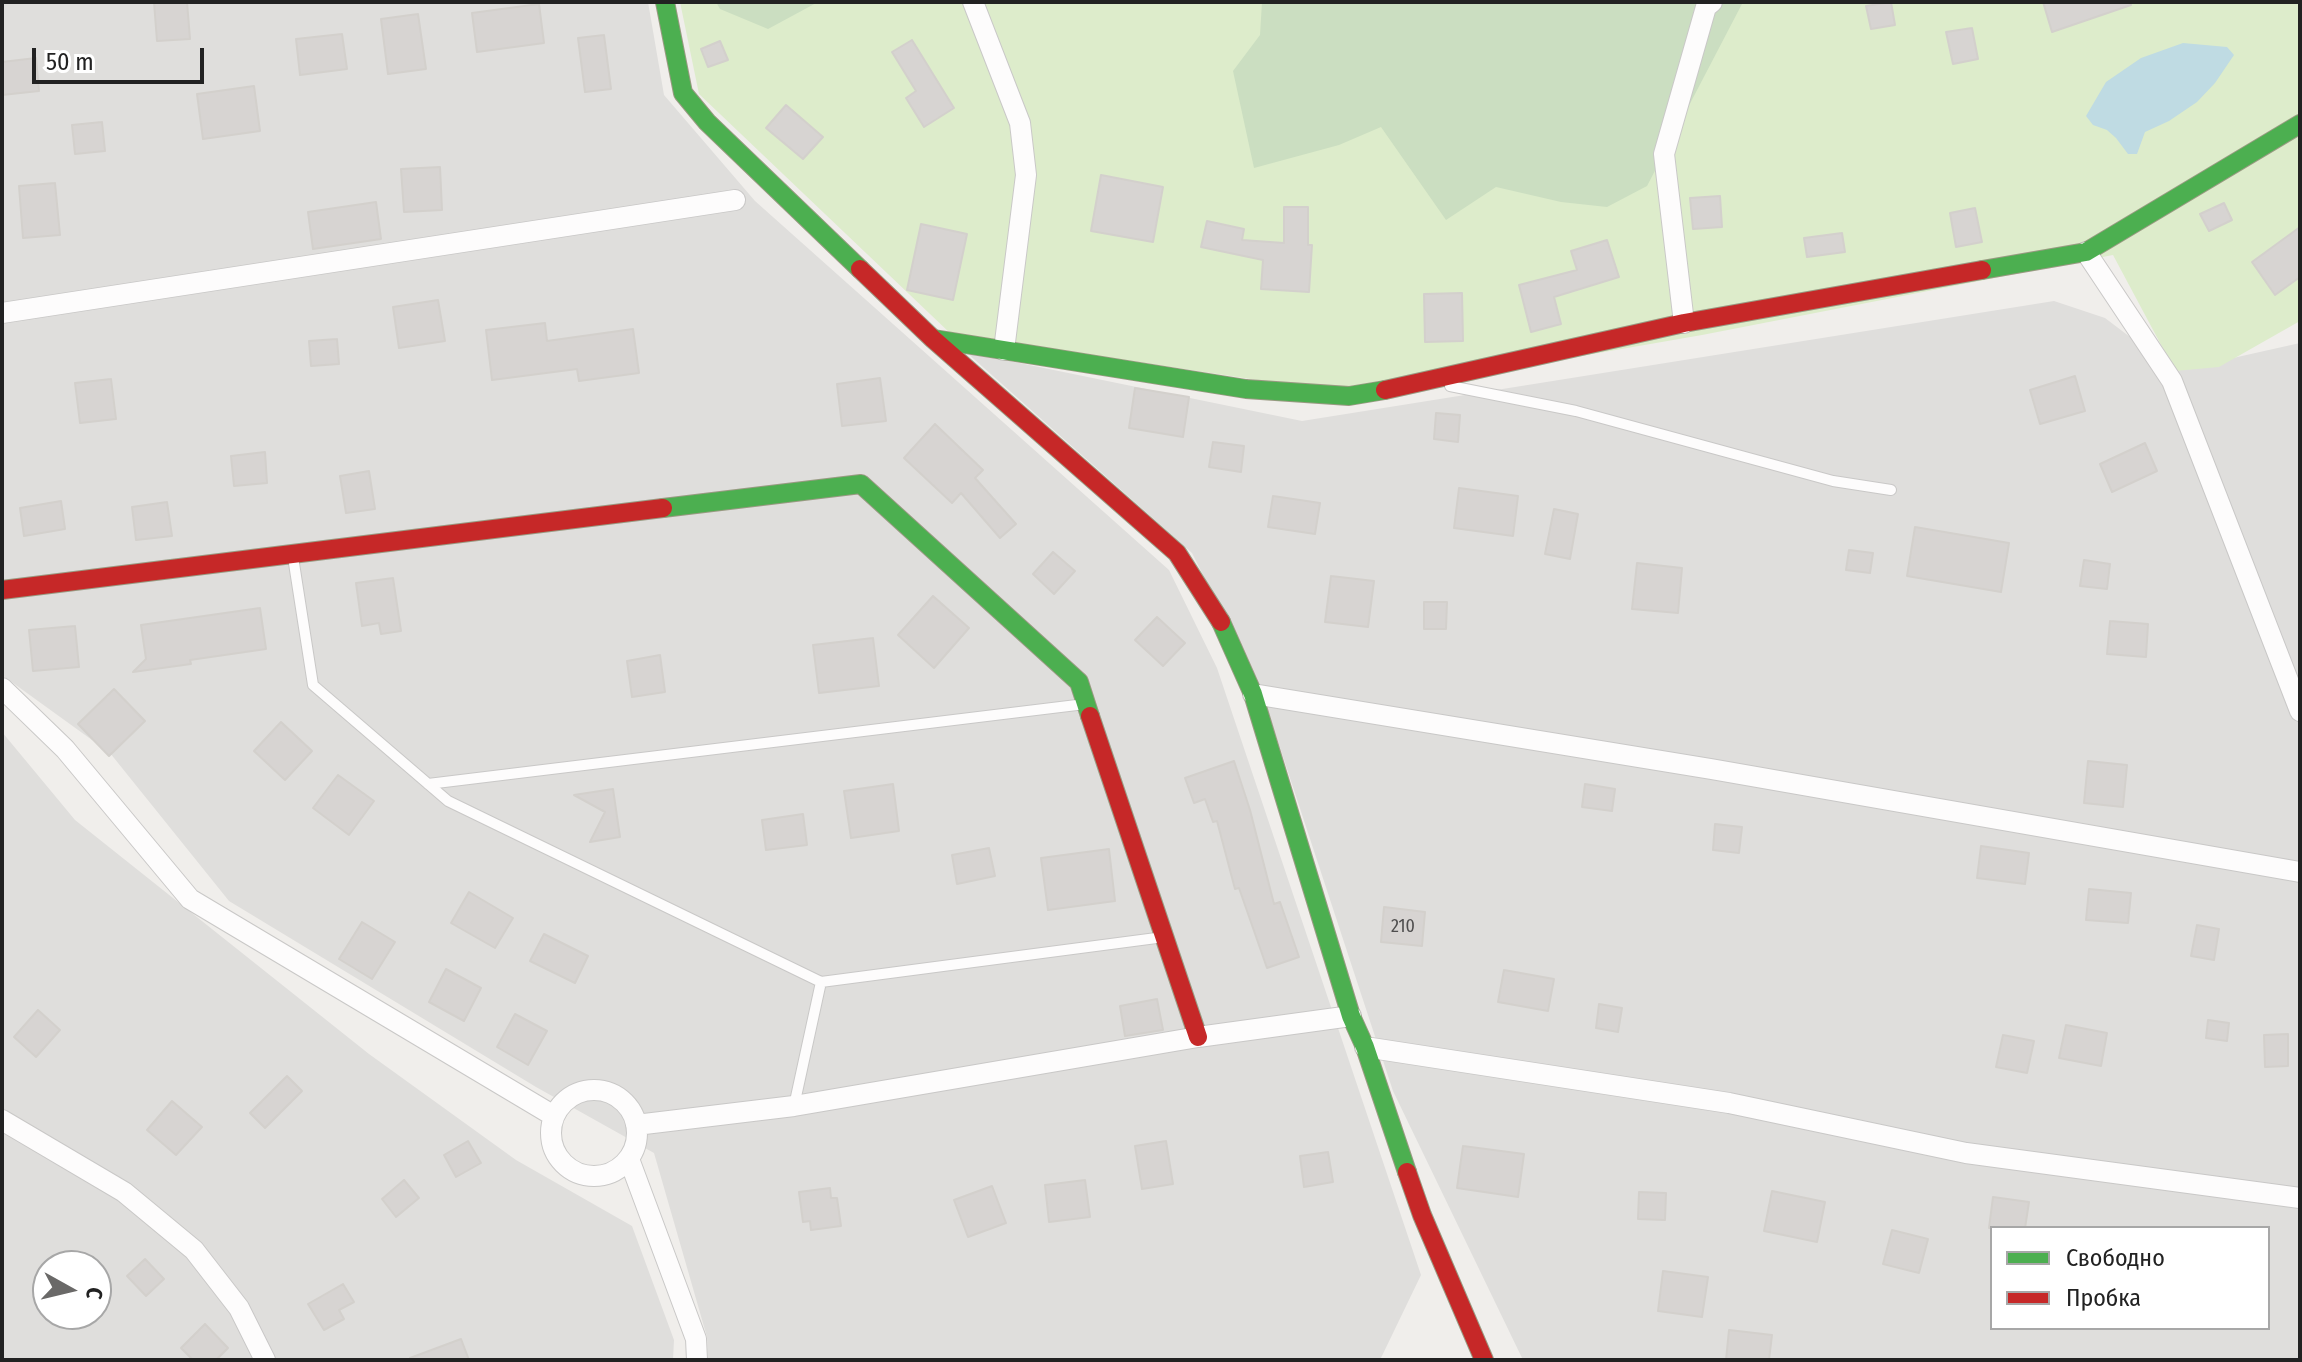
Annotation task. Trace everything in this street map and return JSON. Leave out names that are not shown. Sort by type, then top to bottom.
[{"type":"street","points":[[665,2],[683,93],[707,122],[933,339],[1177,553],[1219,618],[1253,694],[1351,1016],[1365,1047],[1422,1215],[1484,1360]]},
{"type":"street","points":[[973,2],[1020,123],[1026,175],[1004,350]]},
{"type":"street","points":[[1684,323],[1664,154],[1706,7],[1712,2]]},
{"type":"street","points":[[933,339],[1246,389],[1349,396],[1427,382],[1684,323],[2086,252],[2300,124]]},
{"type":"street","points":[[2,313],[735,200]]},
{"type":"street","points":[[2086,252],[2172,381],[2300,711]]},
{"type":"street","points":[[2,590],[861,484],[1079,682],[1198,1037]]},
{"type":"street","points":[[2,688],[65,749],[190,899],[554,1116]]},
{"type":"street","points":[[1253,694],[1727,772],[2300,872]]},
{"type":"street","points":[[636,1125],[794,1106],[1198,1037],[1351,1016]]},
{"type":"street","points":[[1365,1047],[1729,1103],[1966,1153],[2300,1198]]},
{"type":"street","points":[[598,1090],[623,1101],[636,1125],[637,1137],[629,1159],[619,1169],[606,1175],[592,1177],[578,1174],[557,1157],[551,1144],[550,1130],[561,1104],[585,1091],[598,1090]]},
{"type":"street","points":[[2,1120],[124,1192],[194,1250],[239,1308],[265,1360]]},
{"type":"street","points":[[629,1159],[696,1339],[697,1360]]},
{"type":"lane","points":[[1427,382],[1576,411],[1833,481],[1891,490]]},
{"type":"lane","points":[[293,554],[313,685],[448,801],[821,982],[1166,937]]},
{"type":"lane","points":[[428,784],[1087,704]]},
{"type":"lane","points":[[794,1106],[821,982]]},
{"type":"shaded area","points":[[2,2],[648,2],[664,95],[755,201],[1169,570],[1217,668],[1421,1275],[1380,1360],[708,1360],[707,1337],[654,1153],[536,1087],[229,901],[110,753],[2,675]]},
{"type":"shaded area","points":[[2054,301],[2105,318],[2175,371],[2300,343],[2300,1360],[1523,1360],[1393,1091],[1262,693],[1192,553],[966,352],[1302,421]]},
{"type":"shaded area","points":[[2,732],[75,820],[369,1054],[516,1160],[632,1226],[674,1340],[673,1360],[2,1360]]},
{"type":"green space","points":[[680,2],[2300,2],[2300,321],[2219,367],[2175,371],[2113,255],[1702,335],[1357,395],[951,334],[699,94]]},
{"type":"green space","points":[[716,2],[818,2],[768,29],[720,9]]},
{"type":"green space","points":[[1262,2],[1743,2],[1647,186],[1607,207],[1561,202],[1496,187],[1446,220],[1381,127],[1339,145],[1254,168],[1233,71],[1260,35]]},
{"type":"water","points":[[2183,43],[2227,47],[2234,55],[2197,102],[2169,121],[2145,132],[2137,154],[2128,154],[2116,138],[2107,130],[2093,125],[2086,116],[2106,82],[2141,58]]},
{"type":"building","points":[[154,2],[187,2],[190,39],[157,41]]},
{"type":"building","points":[[1891,2],[1895,25],[1871,29],[1866,6]]},
{"type":"building","points":[[2043,2],[2130,2],[2131,5],[2052,32]]},
{"type":"building","points":[[539,4],[544,43],[477,52],[472,13]]},
{"type":"building","points":[[418,14],[426,69],[388,74],[381,19]]},
{"type":"building","points":[[1972,28],[1978,59],[1953,64],[1946,32]]},
{"type":"building","points":[[342,34],[347,69],[300,75],[296,39]]},
{"type":"building","points":[[604,35],[611,89],[585,92],[578,38]]},
{"type":"building","points":[[912,40],[954,108],[924,127],[906,98],[916,91],[892,52]]},
{"type":"building","points":[[720,41],[728,60],[708,67],[701,49]]},
{"type":"building","points":[[36,58],[39,91],[2,95],[2,62]]},
{"type":"building","points":[[254,86],[260,131],[203,139],[197,94]]},
{"type":"building","points":[[786,105],[823,137],[803,159],[766,128]]},
{"type":"building","points":[[102,122],[105,151],[75,154],[72,125]]},
{"type":"building","points":[[440,167],[442,210],[404,212],[401,169]]},
{"type":"building","points":[[1101,175],[1163,187],[1153,242],[1091,231]]},
{"type":"building","points":[[55,183],[60,235],[23,238],[19,186]]},
{"type":"building","points":[[1720,196],[1722,227],[1693,229],[1690,198]]},
{"type":"building","points":[[376,202],[381,239],[313,249],[308,212]]},
{"type":"building","points":[[2224,203],[2232,220],[2209,231],[2200,214]]},
{"type":"building","points":[[1284,207],[1308,207],[1308,245],[1312,245],[1309,292],[1261,289],[1263,260],[1201,247],[1207,221],[1244,229],[1242,240],[1284,243]]},
{"type":"building","points":[[1975,208],[1982,242],[1956,247],[1950,213]]},
{"type":"building","points":[[921,224],[967,234],[953,300],[907,290]]},
{"type":"building","points":[[2300,227],[2300,277],[2275,295],[2252,262]]},
{"type":"building","points":[[1842,233],[1845,252],[1807,257],[1804,238]]},
{"type":"building","points":[[1607,240],[1619,277],[1554,297],[1561,324],[1531,332],[1519,285],[1577,270],[1571,251]]},
{"type":"building","points":[[1462,293],[1463,341],[1425,342],[1424,294]]},
{"type":"building","points":[[438,300],[445,341],[399,348],[393,307]]},
{"type":"building","points":[[545,323],[547,341],[633,329],[639,373],[579,381],[577,369],[492,380],[486,330]]},
{"type":"building","points":[[337,339],[339,364],[311,366],[309,341]]},
{"type":"building","points":[[2075,376],[2085,411],[2040,424],[2030,390]]},
{"type":"building","points":[[880,378],[886,421],[842,426],[837,384]]},
{"type":"building","points":[[111,379],[116,419],[80,423],[75,383]]},
{"type":"building","points":[[1135,388],[1189,397],[1183,437],[1129,428]]},
{"type":"building","points":[[1436,413],[1460,415],[1458,442],[1434,439]]},
{"type":"building","points":[[935,424],[983,470],[975,478],[1016,524],[1000,538],[961,493],[952,503],[904,458]]},
{"type":"building","points":[[1213,442],[1244,446],[1241,472],[1209,467]]},
{"type":"building","points":[[2145,443],[2157,471],[2112,492],[2100,464]]},
{"type":"building","points":[[265,452],[267,483],[234,486],[231,456]]},
{"type":"building","points":[[369,471],[375,509],[346,513],[340,476]]},
{"type":"building","points":[[1459,488],[1518,496],[1513,536],[1454,528]]},
{"type":"building","points":[[1273,496],[1320,503],[1315,534],[1268,527]]},
{"type":"building","points":[[61,501],[65,529],[24,536],[20,508]]},
{"type":"building","points":[[167,502],[172,536],[136,540],[132,507]]},
{"type":"building","points":[[1554,509],[1578,514],[1570,559],[1545,554]]},
{"type":"building","points":[[1915,527],[2009,543],[2001,592],[1907,576]]},
{"type":"building","points":[[1849,550],[1873,553],[1870,573],[1846,570]]},
{"type":"building","points":[[1053,552],[1075,571],[1054,594],[1033,574]]},
{"type":"building","points":[[2084,560],[2110,564],[2107,589],[2080,586]]},
{"type":"building","points":[[1637,563],[1682,568],[1678,613],[1632,609]]},
{"type":"building","points":[[1331,576],[1374,581],[1368,627],[1325,622]]},
{"type":"building","points":[[393,578],[401,631],[381,634],[379,623],[362,626],[356,583]]},
{"type":"building","points":[[933,596],[969,628],[934,668],[898,635]]},
{"type":"building","points":[[1424,602],[1447,602],[1446,629],[1424,629]]},
{"type":"building","points":[[260,608],[266,649],[133,672],[146,659],[141,625]]},
{"type":"building","points":[[1157,617],[1185,643],[1163,666],[1135,640]]},
{"type":"building","points":[[2110,621],[2148,624],[2146,657],[2107,654]]},
{"type":"building","points":[[75,626],[79,667],[33,671],[29,630]]},
{"type":"building","points":[[873,638],[879,686],[819,693],[813,645]]},
{"type":"building","points":[[660,655],[665,692],[632,697],[627,661]]},
{"type":"building","points":[[114,689],[145,721],[109,756],[78,724]]},
{"type":"building","points":[[281,722],[312,751],[285,780],[254,751]]},
{"type":"building","points":[[1234,761],[1274,904],[1280,902],[1299,957],[1267,968],[1239,888],[1235,889],[1217,821],[1213,822],[1205,799],[1194,803],[1185,778]]},
{"type":"building","points":[[2088,761],[2127,765],[2123,807],[2084,803]]},
{"type":"building","points":[[338,775],[374,801],[349,835],[313,808]]},
{"type":"building","points":[[893,784],[899,831],[851,838],[844,791]]},
{"type":"building","points":[[1585,784],[1615,789],[1612,811],[1582,807]]},
{"type":"building","points":[[613,789],[620,837],[590,842],[605,812],[574,795]]},
{"type":"building","points":[[803,814],[807,845],[766,850],[762,820]]},
{"type":"building","points":[[1715,824],[1742,827],[1739,853],[1713,850]]},
{"type":"building","points":[[1981,846],[2029,853],[2025,884],[1977,878]]},
{"type":"building","points":[[989,848],[995,876],[957,884],[952,855]]},
{"type":"building","points":[[1109,849],[1115,901],[1048,910],[1041,858]]},
{"type":"building","points":[[2089,889],[2131,893],[2128,923],[2086,920]]},
{"type":"building","points":[[469,892],[513,918],[495,948],[451,923]]},
{"type":"building","points":[[1384,907],[1425,912],[1422,946],[1381,942]]},
{"type":"building","points":[[362,922],[395,942],[372,979],[339,959]]},
{"type":"building","points":[[2197,925],[2219,929],[2214,960],[2191,956]]},
{"type":"building","points":[[544,934],[588,956],[575,983],[530,961]]},
{"type":"building","points":[[446,969],[481,988],[464,1021],[429,1002]]},
{"type":"building","points":[[1504,970],[1554,979],[1548,1011],[1498,1002]]},
{"type":"building","points":[[1157,999],[1163,1030],[1125,1036],[1120,1006]]},
{"type":"building","points":[[1599,1004],[1622,1008],[1618,1032],[1596,1028]]},
{"type":"building","points":[[38,1010],[60,1030],[36,1057],[14,1037]]},
{"type":"building","points":[[515,1014],[547,1031],[528,1065],[497,1047]]},
{"type":"building","points":[[2208,1020],[2229,1023],[2227,1041],[2206,1038]]},
{"type":"building","points":[[2066,1025],[2107,1033],[2101,1066],[2059,1058]]},
{"type":"building","points":[[2288,1034],[2288,1066],[2265,1067],[2264,1035]]},
{"type":"building","points":[[2003,1035],[2034,1041],[2027,1073],[1996,1067]]},
{"type":"building","points":[[287,1076],[302,1091],[265,1128],[250,1113]]},
{"type":"building","points":[[172,1101],[202,1127],[176,1155],[147,1130]]},
{"type":"building","points":[[468,1141],[481,1163],[456,1177],[444,1155]]},
{"type":"building","points":[[1166,1141],[1173,1184],[1142,1189],[1135,1146]]},
{"type":"building","points":[[1463,1146],[1524,1154],[1518,1197],[1457,1188]]},
{"type":"building","points":[[1328,1152],[1333,1182],[1304,1187],[1300,1156]]},
{"type":"building","points":[[404,1180],[419,1198],[396,1217],[382,1199]]},
{"type":"building","points":[[1085,1180],[1090,1217],[1049,1222],[1045,1185]]},
{"type":"building","points":[[992,1186],[1006,1223],[968,1237],[954,1200]]},
{"type":"building","points":[[830,1188],[831,1198],[837,1198],[841,1226],[811,1230],[810,1221],[803,1222],[799,1192]]},
{"type":"building","points":[[1772,1191],[1825,1202],[1817,1242],[1764,1231]]},
{"type":"building","points":[[1639,1192],[1666,1193],[1665,1220],[1638,1219]]},
{"type":"building","points":[[1993,1197],[2029,1202],[2025,1226],[1989,1228]]},
{"type":"building","points":[[1892,1230],[1928,1239],[1919,1273],[1883,1264]]},
{"type":"building","points":[[145,1259],[164,1279],[146,1296],[127,1276]]},
{"type":"building","points":[[1663,1271],[1708,1277],[1702,1317],[1658,1311]]},
{"type":"building","points":[[343,1284],[354,1302],[339,1310],[344,1319],[324,1330],[308,1304]]},
{"type":"building","points":[[205,1324],[228,1348],[216,1360],[193,1360],[181,1348]]},
{"type":"building","points":[[1729,1330],[1772,1335],[1769,1360],[1726,1360]]},
{"type":"building","points":[[461,1339],[469,1360],[410,1360],[410,1358]]},
{"type":"traffic: fast","points":[[665,2],[683,93],[707,122],[860,269]]},
{"type":"traffic: fast","points":[[1982,270],[2086,252],[2300,124]]},
{"type":"traffic: fast","points":[[934,339],[1246,389],[1349,396],[1385,390]]},
{"type":"traffic: fast","points":[[663,508],[861,484],[1079,682],[1090,716]]},
{"type":"traffic: fast","points":[[1221,622],[1253,694],[1351,1016],[1365,1047],[1407,1172]]},
{"type":"traffic: jam","points":[[860,269],[933,339],[1177,553],[1221,622]]},
{"type":"traffic: jam","points":[[1385,390],[1684,323],[1982,270]]},
{"type":"traffic: jam","points":[[2,590],[663,508]]},
{"type":"traffic: jam","points":[[1090,716],[1198,1037]]},
{"type":"traffic: jam","points":[[1407,1172],[1422,1215],[1484,1360]]}]
